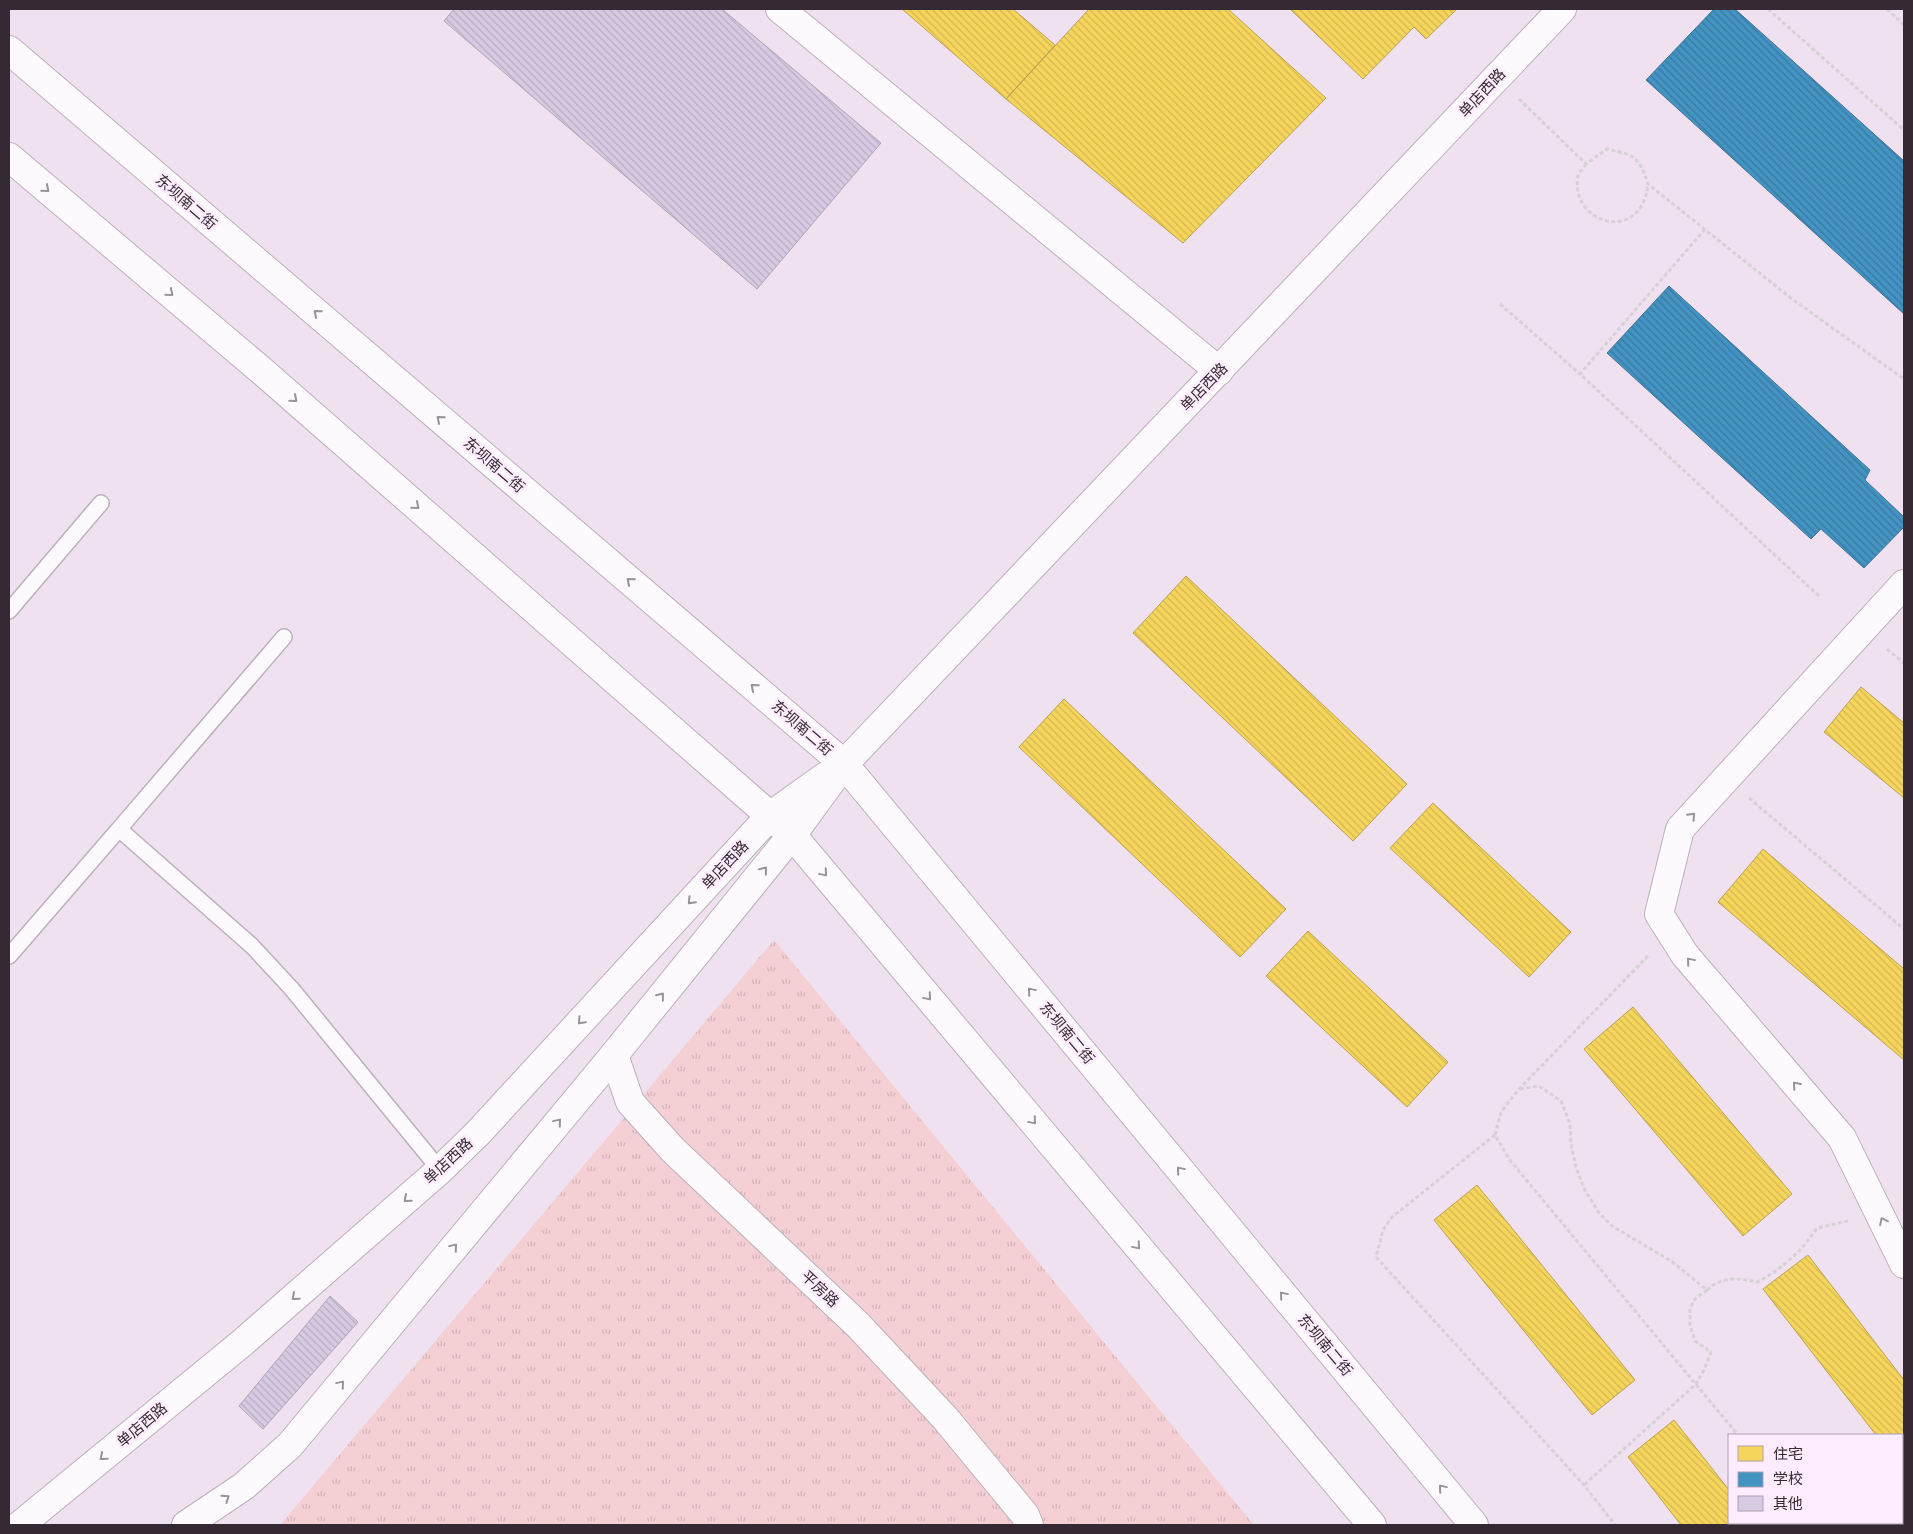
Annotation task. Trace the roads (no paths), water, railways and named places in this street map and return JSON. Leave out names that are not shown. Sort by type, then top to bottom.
[{"type":"street","points":[[780,9],[1219,371]]},
{"type":"street","name":"单店西路","points":[[186,1525],[244,1486],[290,1445],[614,1055],[792,835],[844,764],[1562,9]]},
{"type":"street","name":"东坝南二街","points":[[9,50],[844,764],[1474,1525]]},
{"type":"street","points":[[9,157],[262,371],[792,835],[1372,1525]]},
{"type":"street","points":[[1904,584],[1680,829],[1658,914],[1685,955],[1842,1138],[1904,1264]]},
{"type":"street","name":"单店西路","points":[[20,1525],[242,1343],[440,1170],[478,1133],[770,816],[844,764]]},
{"type":"street","name":"平房路","points":[[614,1055],[630,1102],[673,1150],[858,1325],[945,1418],[1025,1515],[1029,1525]]},
{"type":"lane","points":[[9,612],[101,503]]},
{"type":"lane","points":[[9,956],[284,637]]},
{"type":"lane","points":[[119,829],[252,946],[272,967],[440,1170]]}]
